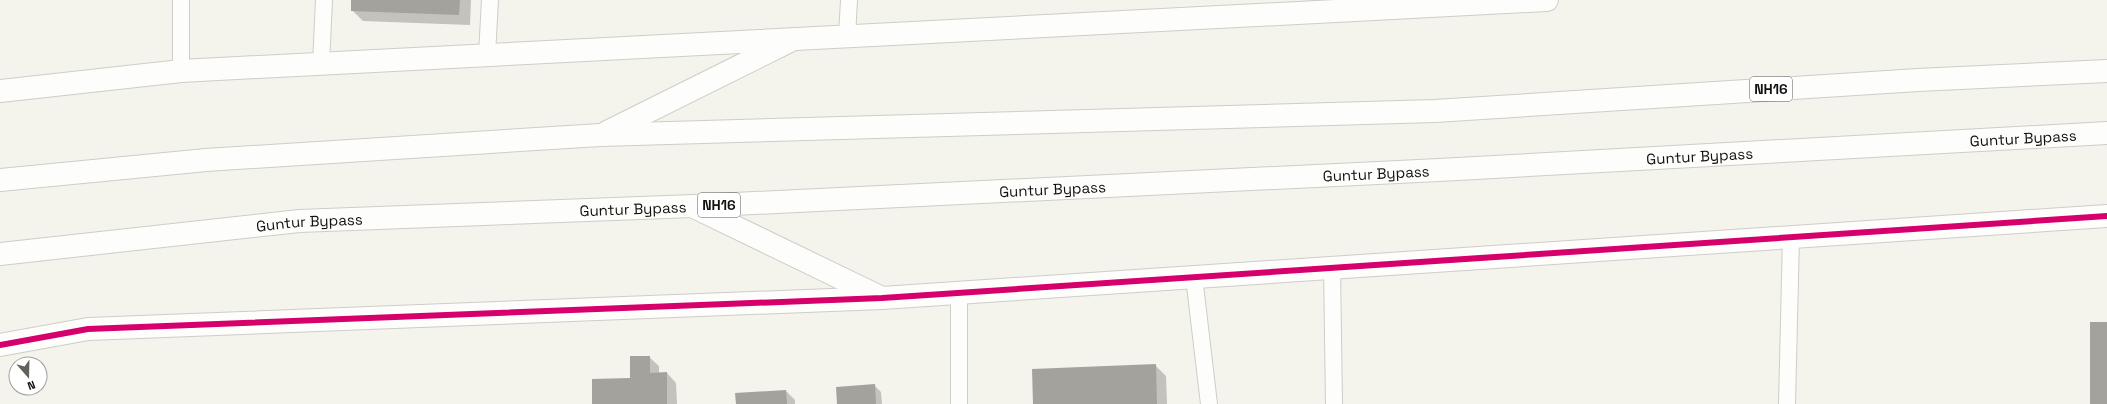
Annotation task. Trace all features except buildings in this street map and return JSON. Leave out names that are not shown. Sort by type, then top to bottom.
[{"type":"main road","points":[[0,91],[182,71],[1547,0]]},
{"type":"main road","points":[[600,135],[794,39]]},
{"type":"main road","name":"NH16","points":[[0,180],[206,160],[600,135],[1435,111],[1918,80],[2107,70]]},
{"type":"main road","name":"Guntur Bypass","points":[[0,254],[299,221],[693,206],[1439,170],[2107,133]]},
{"type":"main road","points":[[693,206],[882,298]]},
{"type":"main road","points":[[0,345],[88,329],[882,298],[2107,216]]},
{"type":"lane","points":[[181,0],[182,71]]},
{"type":"lane","points":[[321,64],[324,0]]},
{"type":"lane","points":[[487,55],[490,0]]},
{"type":"lane","points":[[848,36],[849,0]]},
{"type":"lane","points":[[1787,404],[1791,237]]},
{"type":"lane","points":[[1332,267],[1334,404]]},
{"type":"lane","points":[[1194,277],[1209,404]]},
{"type":"lane","points":[[959,293],[959,404]]},
{"type":"cycle path","points":[[0,345],[88,329],[882,298],[2107,216]]}]
